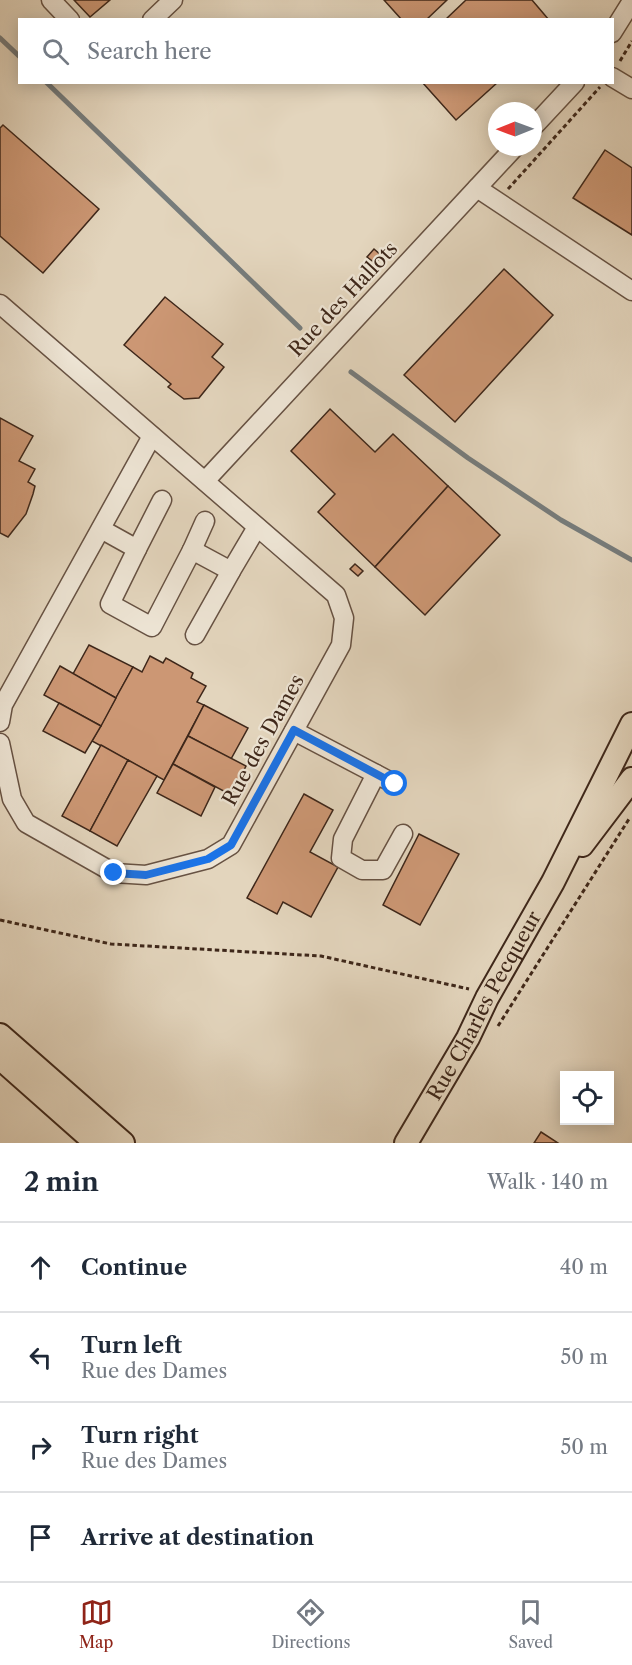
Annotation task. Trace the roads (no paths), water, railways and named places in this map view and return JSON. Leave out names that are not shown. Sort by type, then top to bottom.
[{"type":"main road","name":"Rue Charles Pecqueur","points":[[407,1139],[468,1038],[487,998],[553,882],[632,724]]},
{"type":"main road","name":"Rue Charles Pecqueur","points":[[553,882],[632,779]]},
{"type":"main road","points":[[0,1035],[123,1143]]},
{"type":"main road","points":[[0,1058],[96,1143]]},
{"type":"street","points":[[51,0],[68,18]]},
{"type":"street","points":[[154,18],[173,0]]},
{"type":"street","points":[[614,28],[624,4]]},
{"type":"street","points":[[615,71],[632,89]]},
{"type":"street","points":[[542,118],[573,84]]},
{"type":"street","name":"Rue des Hallots","points":[[205,481],[507,156]]},
{"type":"street","points":[[477,188],[632,291]]},
{"type":"street","name":"Rue des Dames","points":[[0,304],[336,594],[344,618],[341,645],[231,845],[208,859],[146,875],[114,873],[26,824],[12,799],[0,743]]},
{"type":"street","points":[[0,722],[3,705],[152,436]]},
{"type":"street","points":[[162,500],[110,604],[152,627],[206,520]]},
{"type":"street","points":[[195,635],[257,527]]},
{"type":"street","points":[[101,529],[136,549]]},
{"type":"street","points":[[192,550],[231,571]]},
{"type":"street","points":[[294,730],[395,784]]},
{"type":"street","points":[[376,774],[343,839],[341,858],[363,870],[383,870],[403,834]]},
{"type":"waterway","points":[[0,38],[18,55]]},
{"type":"waterway","points":[[48,84],[300,328]]},
{"type":"waterway","points":[[351,372],[468,458],[561,520],[632,560]]}]
